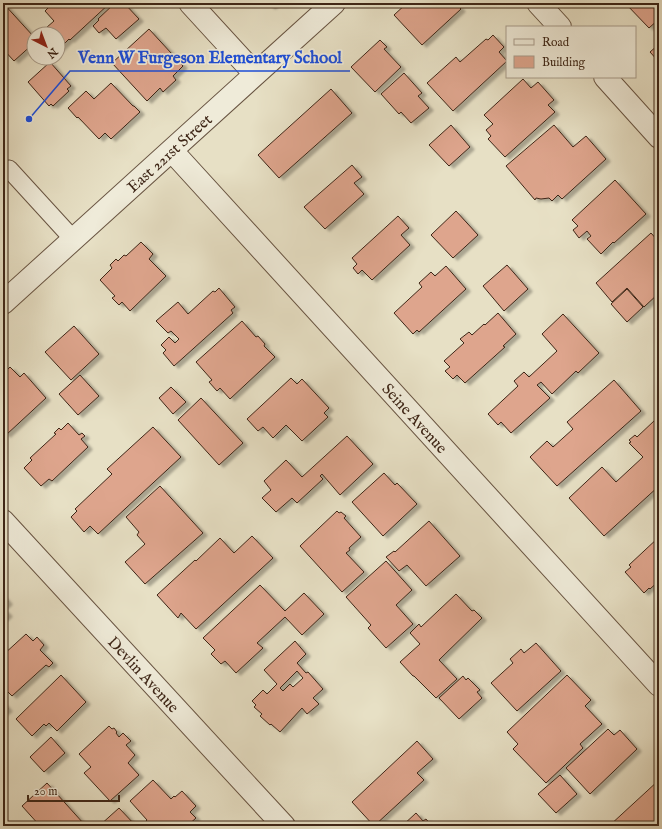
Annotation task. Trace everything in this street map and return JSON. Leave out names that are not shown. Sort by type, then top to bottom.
[{"type":"street","points":[[190,3],[255,74]]},
{"type":"street","name":"East 221st Street","points":[[3,303],[334,3]]},
{"type":"street","points":[[538,3],[559,26]]},
{"type":"street","points":[[606,78],[659,137]]},
{"type":"street","name":"Seine Avenue","points":[[172,151],[659,685]]},
{"type":"street","name":"Devlin Avenue","points":[[3,521],[284,826]]},
{"type":"lane","points":[[3,174],[9,169],[73,239]]},
{"type":"building","points":[[3,3],[26,28],[26,50],[14,61],[3,49]]},
{"type":"building","points":[[53,3],[110,3],[66,42],[66,26],[48,26],[54,21],[45,11]]},
{"type":"building","points":[[115,3],[124,3],[139,19],[116,39],[106,28],[99,33],[93,26],[99,20],[98,19]]},
{"type":"building","points":[[267,3],[275,3],[271,7]]},
{"type":"building","points":[[407,3],[455,3],[461,9],[422,45],[394,15]]},
{"type":"building","points":[[625,3],[659,3],[659,19],[649,28]]},
{"type":"building","points":[[149,29],[183,66],[173,76],[176,80],[163,92],[160,88],[147,101],[112,63]]},
{"type":"building","points":[[493,35],[504,47],[499,52],[506,62],[453,111],[427,83],[456,57],[460,62],[486,39],[488,40]]},
{"type":"building","points":[[380,40],[387,47],[384,49],[401,67],[375,92],[351,67]]},
{"type":"building","points":[[658,45],[659,46],[659,62],[650,52]]},
{"type":"building","points":[[46,66],[54,66],[71,86],[67,89],[69,91],[53,106],[51,104],[49,106],[28,82]]},
{"type":"building","points":[[404,73],[422,93],[418,96],[429,108],[411,123],[401,112],[399,114],[381,94]]},
{"type":"building","points":[[523,79],[531,88],[538,82],[554,100],[548,105],[555,112],[505,157],[488,139],[491,136],[486,130],[493,124],[484,115]]},
{"type":"building","points":[[111,83],[140,112],[111,139],[105,133],[99,139],[68,108],[86,91],[94,99]]},
{"type":"building","points":[[331,89],[352,113],[279,178],[258,155]]},
{"type":"building","points":[[451,125],[470,147],[449,166],[429,145]]},
{"type":"building","points":[[554,125],[573,147],[586,136],[606,159],[562,199],[558,195],[552,201],[549,198],[536,198],[535,200],[506,166]]},
{"type":"building","points":[[352,165],[362,177],[354,183],[364,194],[325,229],[304,207]]},
{"type":"building","points":[[615,180],[646,214],[601,254],[587,239],[591,236],[587,231],[579,238],[573,230],[578,226],[572,220]]},
{"type":"building","points":[[456,211],[478,235],[453,258],[431,235]]},
{"type":"building","points":[[398,216],[409,228],[401,235],[410,245],[372,280],[362,270],[358,274],[353,268],[357,264],[352,258]]},
{"type":"building","points":[[651,233],[659,242],[659,293],[644,307],[627,288],[612,302],[596,283]]},
{"type":"building","points":[[141,242],[153,254],[149,259],[166,276],[130,311],[122,302],[119,305],[112,298],[115,296],[100,280],[112,268],[110,265],[116,259],[118,261],[124,255],[126,256]]},
{"type":"building","points":[[507,265],[528,289],[504,311],[483,286]]},
{"type":"building","points":[[446,266],[466,289],[419,332],[417,330],[413,334],[394,313],[422,287],[419,283],[431,272],[435,276]]},
{"type":"building","points":[[219,288],[235,307],[231,310],[233,313],[174,366],[163,353],[166,350],[161,345],[169,337],[175,343],[179,339],[171,331],[168,333],[156,321],[178,302],[188,314],[213,291],[215,292]]},
{"type":"building","points":[[627,289],[643,307],[627,322],[611,304]]},
{"type":"building","points":[[498,313],[516,334],[503,346],[505,347],[465,383],[457,375],[453,379],[445,371],[450,367],[444,361],[464,343],[460,339],[469,332],[472,335]]},
{"type":"building","points":[[563,314],[599,353],[578,373],[576,371],[552,394],[541,382],[537,385],[550,398],[511,433],[501,422],[498,425],[488,414],[518,386],[514,381],[524,372],[529,377],[557,351],[542,334]]},
{"type":"building","points":[[242,321],[256,337],[258,336],[265,344],[264,346],[275,357],[230,399],[220,388],[217,391],[209,382],[212,380],[196,362]]},
{"type":"building","points":[[74,326],[99,354],[71,380],[45,352]]},
{"type":"building","points":[[659,361],[659,371],[654,366]]},
{"type":"building","points":[[10,367],[20,377],[24,373],[46,398],[6,435],[3,432],[3,374]]},
{"type":"building","points":[[80,375],[99,396],[78,415],[59,394]]},
{"type":"building","points":[[291,378],[297,384],[302,379],[329,408],[324,413],[328,417],[302,441],[286,425],[273,438],[263,427],[258,431],[247,419]]},
{"type":"building","points":[[614,380],[641,411],[557,486],[530,457],[547,441],[553,447],[573,429],[567,422]]},
{"type":"building","points":[[171,387],[186,402],[173,414],[159,398]]},
{"type":"building","points":[[201,398],[243,443],[219,465],[178,420]]},
{"type":"building","points":[[655,420],[659,424],[659,486],[604,536],[569,498],[602,467],[616,482],[643,457],[629,443],[631,442],[629,440],[635,435],[637,437]]},
{"type":"building","points":[[68,423],[79,435],[82,433],[85,436],[81,439],[88,447],[52,481],[49,479],[41,486],[24,468],[32,460],[30,458],[56,434],[54,433],[59,428],[61,430]]},
{"type":"building","points":[[153,427],[181,457],[98,534],[90,526],[84,532],[71,517],[77,511],[75,509],[112,474],[107,469]]},
{"type":"building","points":[[347,436],[373,464],[340,495],[322,474],[320,476],[323,479],[297,503],[292,498],[276,512],[262,498],[271,490],[264,481],[286,460],[302,477]]},
{"type":"building","points":[[384,473],[395,485],[397,483],[417,504],[383,536],[352,502]]},
{"type":"building","points":[[160,486],[203,533],[145,584],[125,562],[145,544],[137,535],[139,532],[126,517]]},
{"type":"building","points":[[337,511],[346,516],[344,518],[361,537],[349,548],[350,550],[346,553],[364,572],[342,592],[300,546]]},
{"type":"building","points":[[429,521],[460,556],[426,586],[407,565],[399,571],[386,557],[394,551],[395,552]]},
{"type":"building","points":[[252,536],[273,558],[196,629],[181,613],[178,618],[157,595],[220,538],[234,553]]},
{"type":"building","points":[[659,537],[659,581],[644,593],[625,572],[631,567],[629,565]]},
{"type":"building","points":[[386,561],[412,590],[396,605],[413,624],[386,648],[368,628],[371,625],[346,597]]},
{"type":"building","points":[[260,585],[285,611],[304,593],[324,614],[302,635],[285,617],[257,643],[263,648],[236,673],[225,661],[221,664],[211,654],[215,650],[203,638]]},
{"type":"building","points":[[456,594],[472,611],[474,610],[482,618],[439,660],[457,679],[436,698],[400,662],[420,644],[410,633],[419,624],[421,627]]},
{"type":"building","points":[[3,596],[8,602],[3,607]]},
{"type":"building","points":[[3,609],[8,614],[3,619]]},
{"type":"building","points":[[26,634],[33,641],[37,637],[44,645],[40,650],[53,663],[49,667],[46,665],[12,696],[3,687],[3,655]]},
{"type":"building","points":[[295,641],[306,654],[297,663],[306,673],[308,672],[323,689],[313,698],[319,704],[307,714],[302,708],[280,732],[260,716],[262,714],[254,707],[256,705],[252,701],[263,690],[267,694],[277,684],[264,670]],"holes":[[[297,671],[303,678],[293,687],[290,684],[283,691],[280,688]]]},
{"type":"building","points":[[536,643],[561,671],[517,711],[491,683],[513,663],[510,659],[521,649],[524,653]]},
{"type":"building","points":[[61,675],[86,702],[57,731],[49,723],[46,726],[44,724],[32,736],[16,719]]},
{"type":"building","points":[[567,675],[591,700],[585,706],[602,724],[580,744],[583,748],[546,783],[513,749],[518,744],[507,732]]},
{"type":"building","points":[[463,676],[466,680],[468,678],[480,690],[477,692],[482,698],[459,719],[439,698]]},
{"type":"building","points":[[3,703],[8,709],[3,713]]},
{"type":"building","points":[[109,726],[112,729],[114,728],[119,737],[123,733],[131,741],[126,745],[135,755],[128,763],[139,775],[110,801],[84,773],[91,767],[79,754]]},
{"type":"building","points":[[608,729],[614,735],[620,730],[637,749],[590,794],[566,768]]},
{"type":"building","points":[[51,737],[65,753],[44,772],[30,757]]},
{"type":"building","points":[[417,741],[433,759],[417,773],[424,780],[374,826],[352,802]]},
{"type":"building","points":[[560,775],[577,794],[556,813],[538,794]]},
{"type":"building","points":[[153,780],[171,799],[182,791],[196,806],[190,812],[196,818],[187,826],[141,826],[147,820],[130,801]]},
{"type":"building","points":[[659,780],[659,826],[609,826]]},
{"type":"building","points":[[47,783],[84,824],[82,826],[40,826],[22,806]]},
{"type":"building","points":[[119,808],[136,826],[99,826]]},
{"type":"building","points":[[416,813],[423,821],[426,819],[432,826],[402,826]]},
{"type":"place","name":"Venn W Furgeson Elementary School","points":[[29,119]]}]
